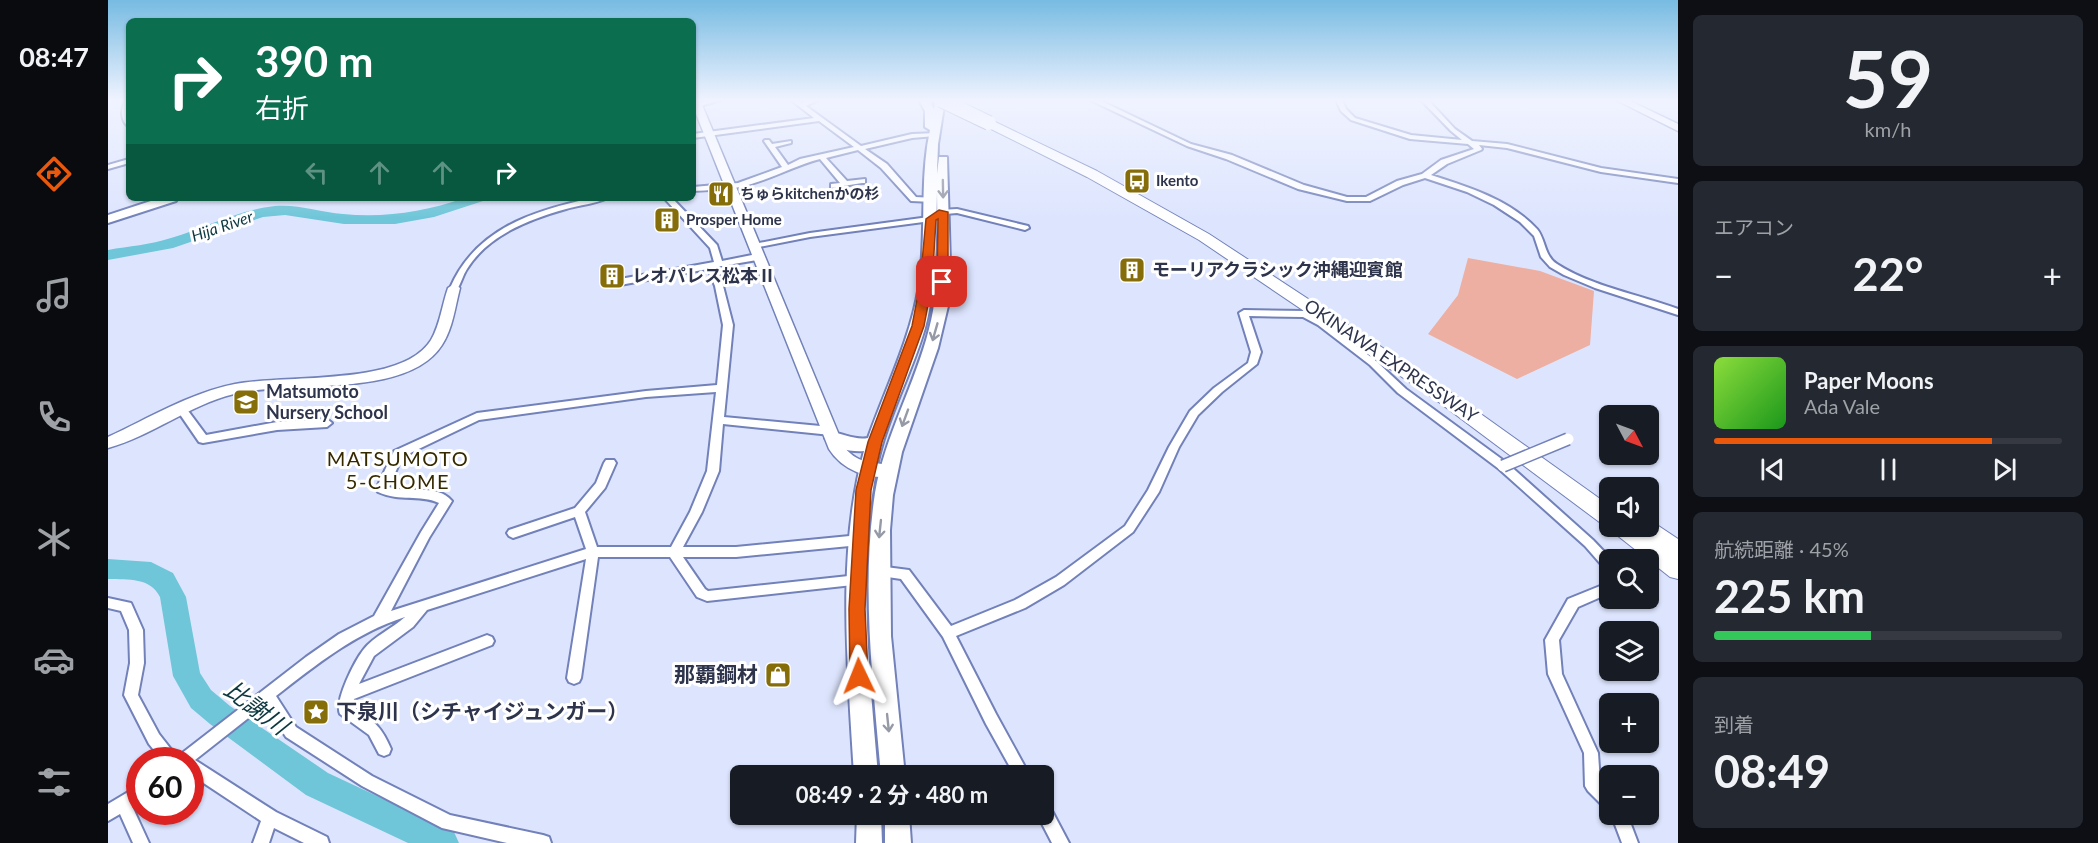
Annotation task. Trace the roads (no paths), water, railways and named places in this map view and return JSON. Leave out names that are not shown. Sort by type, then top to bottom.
[{"type":"highway","name":"OKINAWA EXPRESSWAY","points":[[1027,139],[1204,237],[1443,396],[1599,510]]},
{"type":"highway","name":"OKINAWA EXPRESSWAY","points":[[1034,139],[1102,170],[1216,233],[1429,373],[1599,493]]},
{"type":"highway","points":[[1635,537],[1678,570]]},
{"type":"highway","points":[[1659,537],[1678,551]]},
{"type":"main road","points":[[866,765],[859,676],[868,576],[879,541],[889,471],[937,327],[944,268],[937,215],[930,200],[933,139]]},
{"type":"main road","points":[[892,765],[883,674],[860,540],[864,490],[875,442],[918,326],[937,215],[943,139]]},
{"type":"main road","points":[[108,213],[144,201]]},
{"type":"main road","points":[[108,219],[163,201]]},
{"type":"main road","points":[[832,435],[845,444],[855,446],[875,442]]},
{"type":"main road","points":[[869,825],[869,843]]},
{"type":"main road","points":[[897,825],[898,843]]},
{"type":"street","points":[[710,139],[837,449],[845,460],[854,466],[889,471]]},
{"type":"street","points":[[849,139],[884,166],[915,199],[930,200]]},
{"type":"street","points":[[696,189],[730,187],[822,157],[898,139]]},
{"type":"street","points":[[1177,139],[1229,157],[1279,179],[1334,197],[1357,200],[1367,199],[1400,183],[1425,176],[1444,162],[1479,149],[1466,141]]},
{"type":"street","points":[[1429,139],[1507,146],[1611,172],[1678,181]]},
{"type":"street","points":[[786,168],[769,144],[789,142]]},
{"type":"street","points":[[822,157],[845,184]]},
{"type":"street","points":[[108,167],[126,162]]},
{"type":"street","points":[[1425,176],[1488,196],[1504,206],[1538,235],[1546,261],[1564,272],[1678,312]]},
{"type":"street","points":[[834,186],[862,181]]},
{"type":"street","points":[[108,443],[235,389],[267,384],[384,375],[403,368],[423,357],[435,345],[454,288],[471,258],[487,243],[507,230],[544,213],[591,201]]},
{"type":"street","points":[[671,201],[714,247],[715,266],[728,325],[713,471],[696,512],[674,553]]},
{"type":"street","points":[[620,282],[715,266],[810,234],[957,211],[1025,228]]},
{"type":"street","points":[[948,633],[1020,604],[1060,581],[1129,529],[1153,492],[1174,447],[1194,413],[1218,390],[1252,364],[1256,352],[1244,313],[1305,314],[1313,318],[1373,363],[1402,391],[1503,466],[1599,554]]},
{"type":"street","points":[[379,620],[446,501],[437,494],[391,494],[382,489],[398,454],[477,417],[646,394],[722,388]]},
{"type":"street","points":[[182,410],[203,439],[277,426],[327,423]]},
{"type":"street","points":[[719,420],[832,435]]},
{"type":"street","points":[[1503,466],[1568,439]]},
{"type":"street","points":[[513,533],[579,511],[601,485],[610,463]]},
{"type":"street","points":[[574,678],[593,552],[579,511]]},
{"type":"street","points":[[200,747],[344,638],[379,620],[593,552],[736,552],[860,540]]},
{"type":"street","points":[[674,553],[701,593],[707,596],[868,576],[904,574],[948,633],[1017,765]]},
{"type":"street","points":[[1599,592],[1573,603],[1552,640],[1556,674],[1591,753],[1593,786],[1599,792]]},
{"type":"street","points":[[108,603],[126,607],[135,630],[136,663],[131,695],[160,747]]},
{"type":"street","points":[[384,749],[374,730],[345,709],[348,695],[369,652],[408,623],[422,606]]},
{"type":"street","points":[[348,695],[487,641]]},
{"type":"street","points":[[263,699],[291,732],[367,782],[448,822],[543,843]]},
{"type":"street","points":[[204,774],[270,818],[321,843]]},
{"type":"street","points":[[108,813],[126,802]]},
{"type":"street","points":[[123,804],[141,843]]},
{"type":"street","points":[[261,843],[270,818]]},
{"type":"street","points":[[1051,825],[1061,843]]},
{"type":"street","points":[[1623,825],[1630,843]]},
{"type":"waterway","name":"Hija River","points":[[108,255],[168,244],[238,219],[276,211],[293,211],[344,219],[378,220],[412,217],[469,201]]},
{"type":"waterway","name":"比謝川","points":[[108,569],[151,572],[164,580],[173,597],[187,676],[201,699],[220,715],[317,784],[443,843]]},
{"type":"place","name":"Ikento","points":[[1137,181]]},
{"type":"place","name":"ちゅらkitchenかの杉","points":[[721,194]]},
{"type":"place","name":"Prosper Home","points":[[667,220]]},
{"type":"place","name":"モーリアクラシック沖縄迎賓館","points":[[1132,270]]},
{"type":"place","name":"レオパレス松本Ⅱ","points":[[612,276]]},
{"type":"place","name":"Matsumoto Nursery School","points":[[246,402]]},
{"type":"place","name":"那覇鋼材","points":[[778,675]]},
{"type":"place","name":"下泉川（シチャイジュンガー）","points":[[316,712]]},
{"type":"district","name":"MATSUMOTO 5-CHOME","points":[[398,470]]}]
